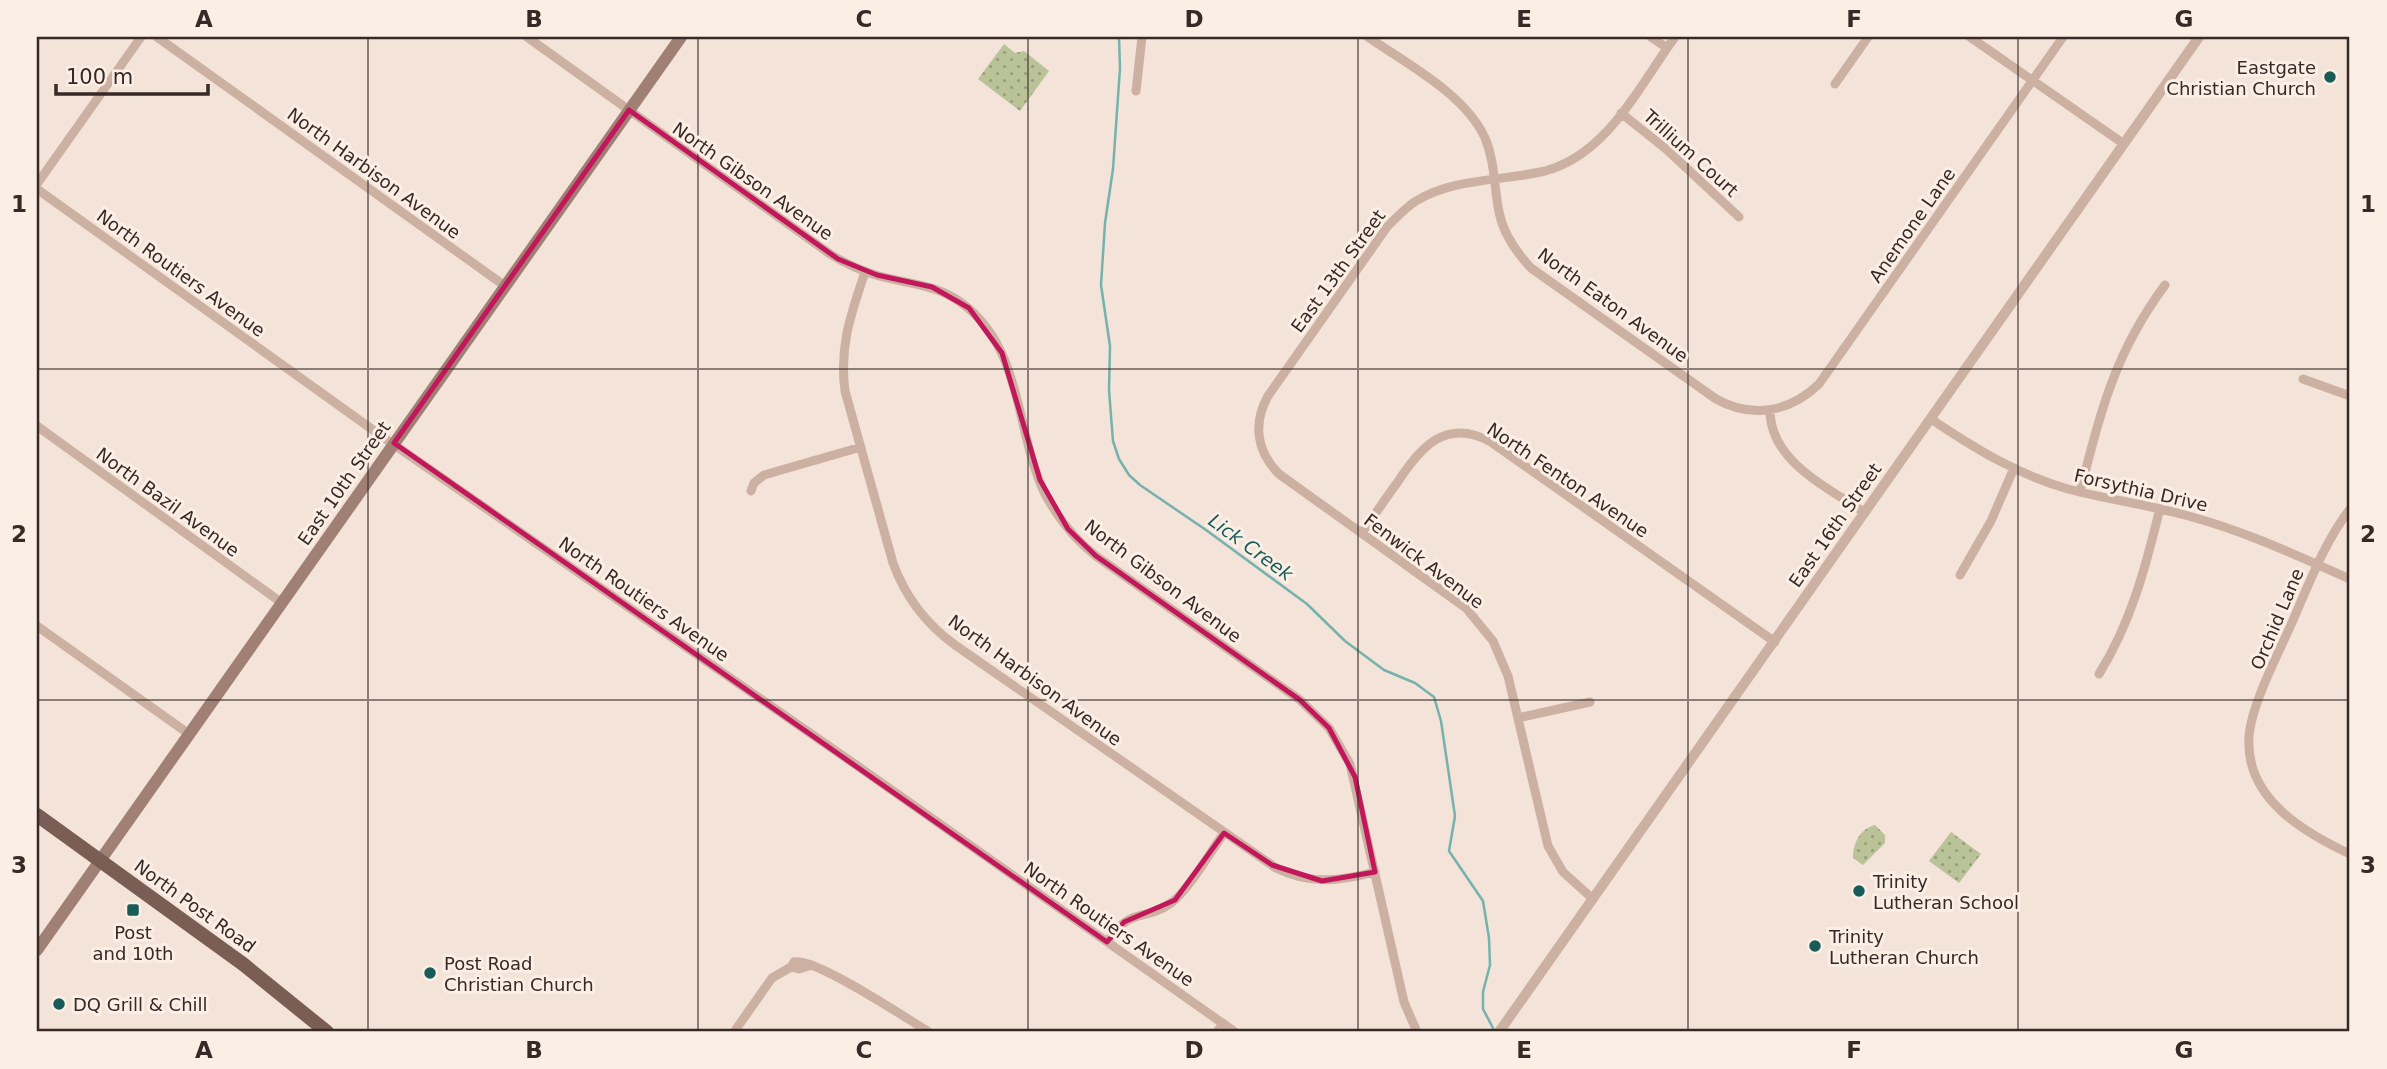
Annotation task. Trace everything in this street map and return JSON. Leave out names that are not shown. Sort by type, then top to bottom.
[{"type":"main road","name":"East 10th Street","points":[[37,950],[681,37]]},
{"type":"main road","name":"North Post Road","points":[[37,815],[243,964],[327,1032]]},
{"type":"street","points":[[37,186],[141,37]]},
{"type":"street","name":"North Harbison Avenue","points":[[157,37],[505,286]]},
{"type":"street","name":"North Gibson Avenue","points":[[527,37],[825,251],[866,272],[937,289],[975,314],[1004,357],[1040,480],[1052,506],[1068,529],[1096,556],[1300,700],[1329,728],[1344,751],[1354,777],[1404,1002],[1417,1032]]},
{"type":"street","points":[[1136,91],[1142,37]]},
{"type":"street","name":"North Eaton Avenue","points":[[1368,37],[1464,107],[1485,139],[1505,230],[1518,252],[1534,270],[1716,399],[1737,408],[1770,410]]},
{"type":"street","points":[[1651,37],[1667,48]]},
{"type":"street","name":"East 13th Street","points":[[1258,428],[1260,413],[1268,396],[1393,219],[1416,201],[1437,190],[1537,173],[1569,162],[1603,136],[1675,37]]},
{"type":"street","points":[[1835,84],[1868,37]]},
{"type":"street","points":[[1970,37],[2124,144]]},
{"type":"street","name":"Anemone Lane","points":[[1770,410],[1801,399],[1819,384],[2063,37]]},
{"type":"street","name":"East 16th Street","points":[[1500,1032],[2199,37]]},
{"type":"street","name":"Trillium Court","points":[[1621,113],[1666,149],[1739,217]]},
{"type":"street","name":"North Routiers Avenue","points":[[37,186],[394,443],[1236,1032]]},
{"type":"street","name":"North Harbison Avenue","points":[[866,272],[849,318],[844,341],[842,365],[845,391],[896,572],[910,597],[930,623],[954,645],[1276,868],[1303,878],[1336,881],[1375,872]]},
{"type":"street","points":[[2080,492],[2100,413],[2123,352],[2138,323],[2165,285]]},
{"type":"street","points":[[2303,379],[2350,396]]},
{"type":"street","points":[[1770,410],[1773,434],[1789,459],[1865,513]]},
{"type":"street","name":"Forsythia Drive","points":[[1931,419],[1977,449],[2014,468],[2080,492],[2160,508],[2232,529],[2350,579]]},
{"type":"street","name":"North Bazil Avenue","points":[[37,426],[282,603]]},
{"type":"street","name":"Fenwick Avenue","points":[[1258,428],[1264,455],[1275,470],[1455,599],[1479,622],[1493,641],[1505,667],[1548,846],[1563,872],[1594,899]]},
{"type":"street","name":"North Fenton Avenue","points":[[1362,533],[1413,458],[1427,444],[1448,435],[1473,435],[1502,450],[1775,642]]},
{"type":"street","points":[[751,491],[754,483],[764,475],[861,447]]},
{"type":"street","points":[[1960,575],[1991,521],[2014,468]]},
{"type":"street","points":[[2099,674],[2136,596],[2160,508]]},
{"type":"street","name":"Orchid Lane","points":[[2350,509],[2333,532],[2256,709],[2249,747],[2260,784],[2280,811],[2299,827],[2350,855]]},
{"type":"street","points":[[37,626],[189,734]]},
{"type":"street","points":[[1518,718],[1590,702]]},
{"type":"street","points":[[1107,942],[1124,922],[1136,915],[1157,911],[1175,900],[1224,833]]},
{"type":"street","points":[[734,1032],[772,978],[799,961],[823,969],[929,1032]]},
{"type":"street","points":[[1217,1032],[1223,1023]]},
{"type":"highlighted area","points":[[629,110],[838,259],[877,275],[932,287],[969,308],[1002,353],[1040,480],[1068,529],[1096,556],[1300,700],[1329,728],[1355,777],[1375,872],[1322,881],[1272,865],[1224,833],[1175,900],[1124,922],[1107,942],[394,443]]},
{"type":"green space","points":[[1004,44],[1015,53],[1024,51],[1049,71],[1020,111],[978,79]]},
{"type":"green space","points":[[1875,825],[1885,835],[1885,843],[1863,865],[1853,858],[1854,847],[1861,833]]},
{"type":"green space","points":[[1951,832],[1981,854],[1959,883],[1929,861]]},
{"type":"waterway","name":"Lick Creek","points":[[1119,37],[1120,68],[1113,169],[1105,223],[1101,285],[1110,346],[1109,390],[1113,441],[1119,459],[1129,475],[1140,485],[1307,604],[1345,641],[1384,670],[1415,683],[1434,697],[1441,721],[1455,816],[1449,851],[1483,901],[1490,965],[1483,992],[1483,1009],[1493,1028]]},
{"type":"place","name":"Eastgate Christian Church","points":[[2330,77]]},
{"type":"place","name":"Trinity Lutheran School","points":[[1859,891]]},
{"type":"place","name":"Post and 10th","points":[[133,910]]},
{"type":"place","name":"Trinity Lutheran Church","points":[[1815,946]]},
{"type":"place","name":"Post Road Christian Church","points":[[430,973]]},
{"type":"place","name":"DQ Grill & Chill","points":[[59,1004]]}]
